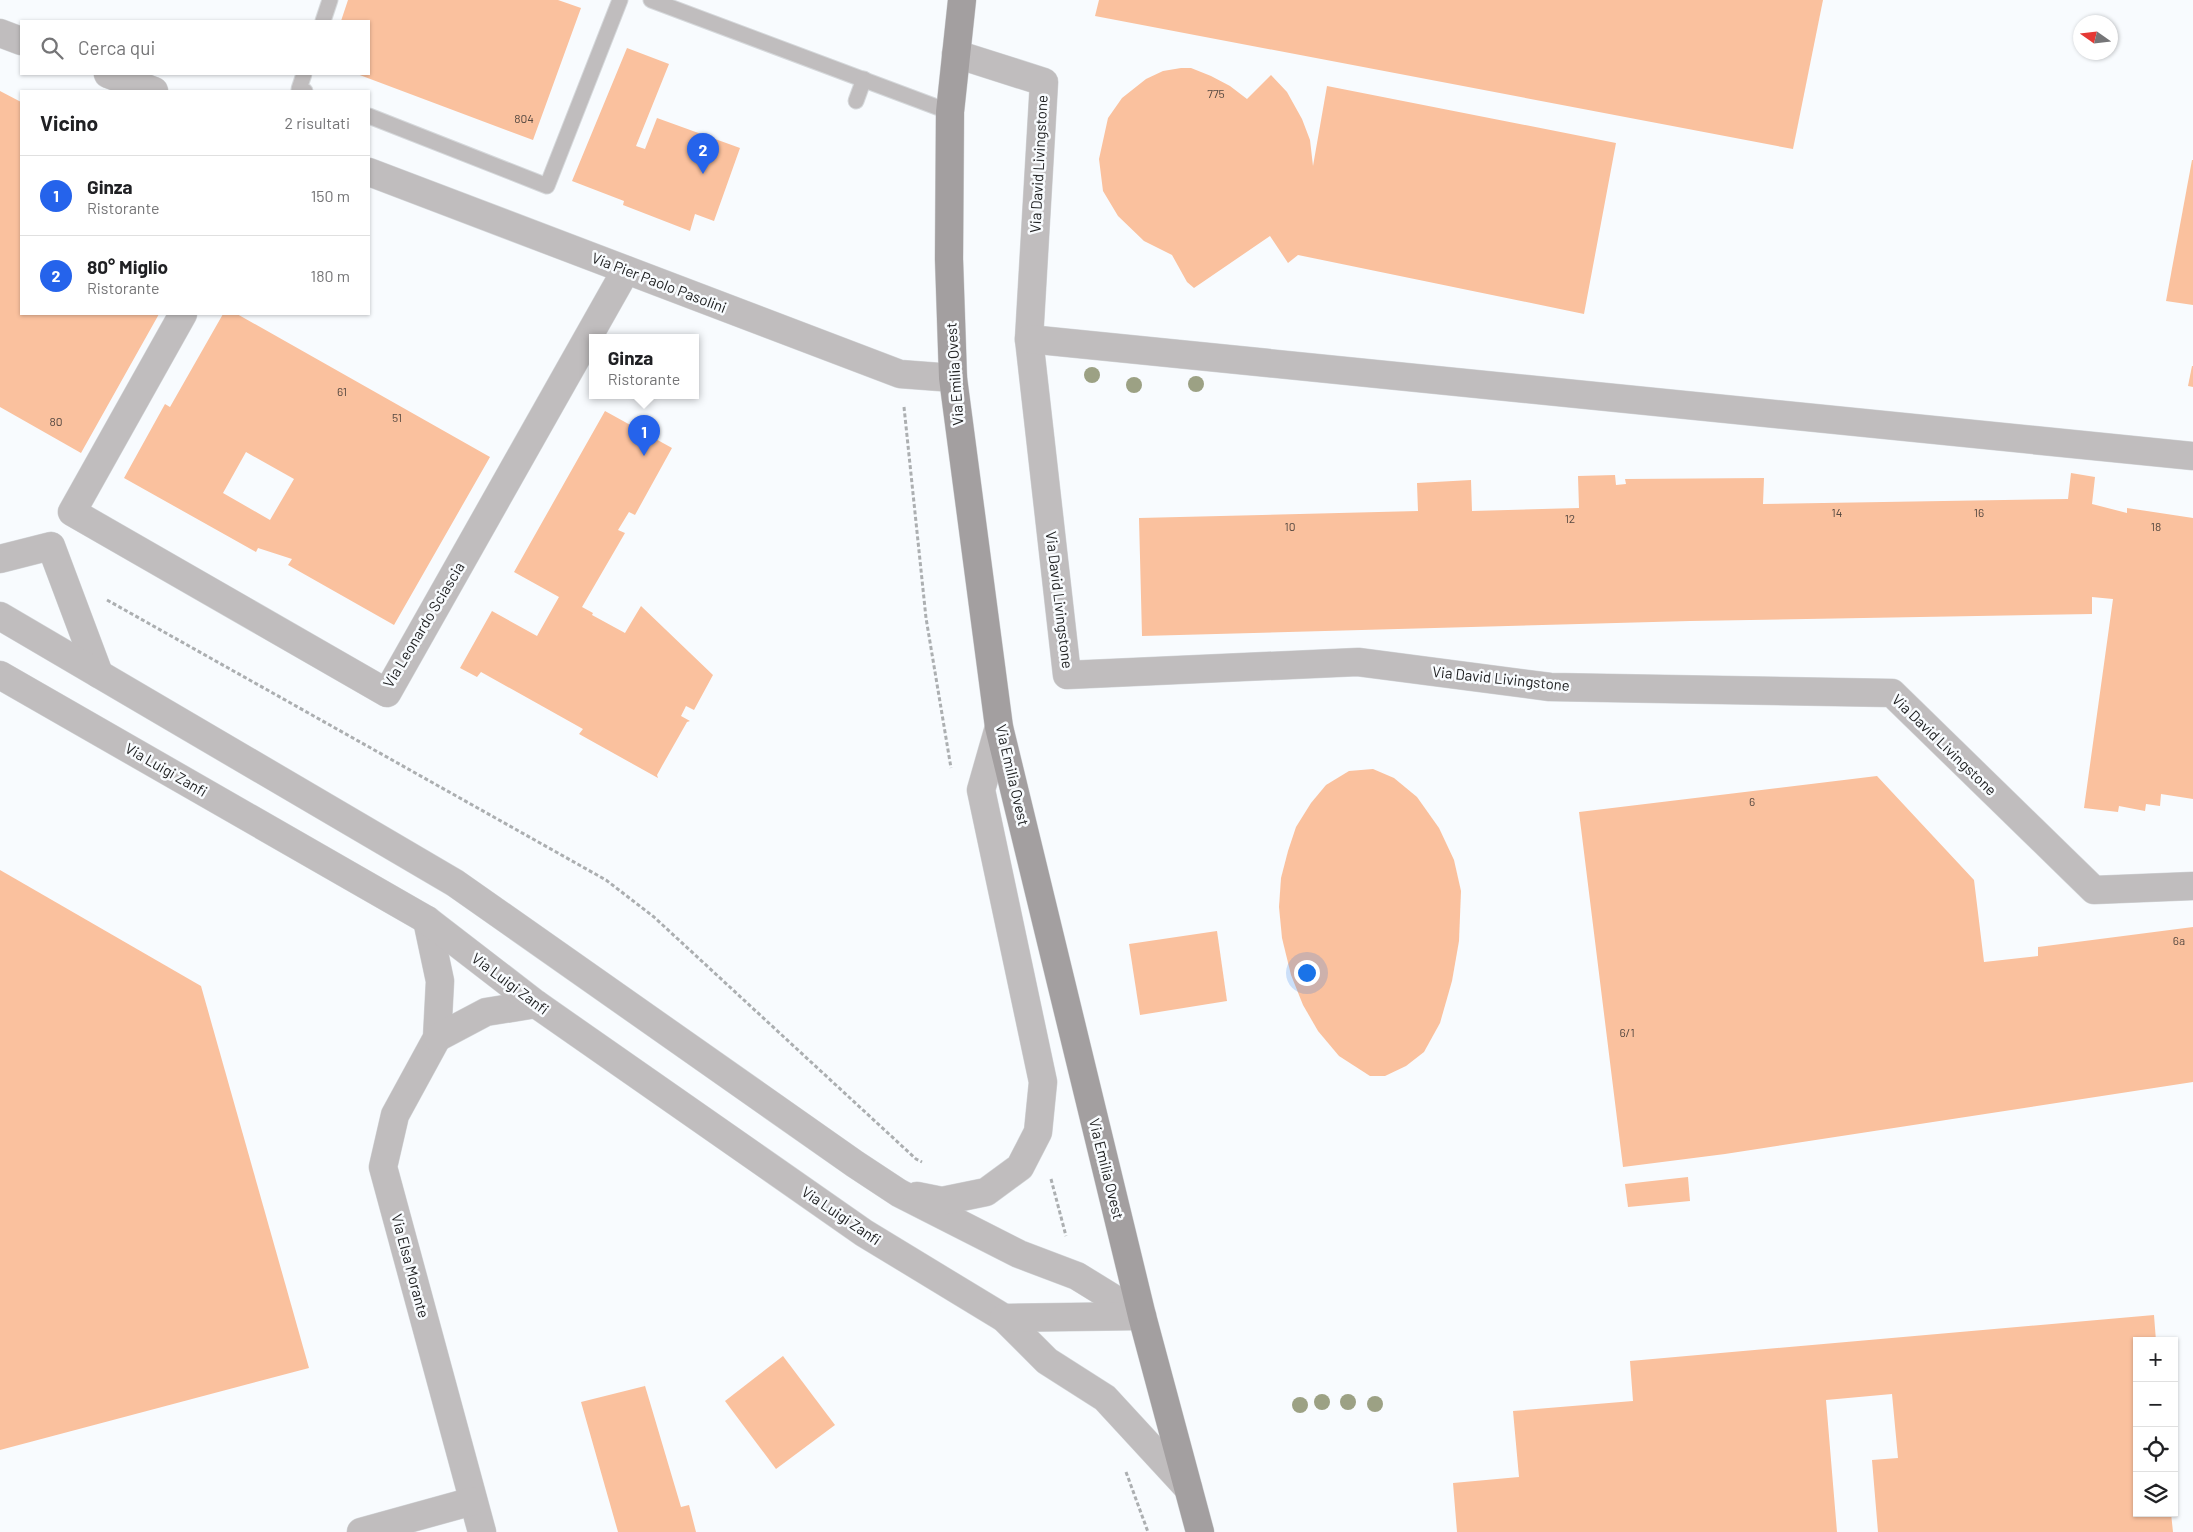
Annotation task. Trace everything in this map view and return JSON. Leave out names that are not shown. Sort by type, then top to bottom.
[{"type":"main road","name":"Via Emilia Ovest","points":[[962,0],[950,112],[949,258],[953,378],[1000,727],[1142,1316],[1200,1532]]},
{"type":"street","points":[[0,33],[20,41]]},
{"type":"street","name":"Via David Livingstone","points":[[956,54],[1044,82],[1029,339],[1067,675],[1358,662],[1550,687],[1892,692],[2094,890],[2193,886]]},
{"type":"street","points":[[111,75],[151,90]]},
{"type":"street","name":"Via Pier Paolo Pasolini","points":[[370,172],[900,374],[953,378]]},
{"type":"street","name":"Via Leonardo Sciascia","points":[[590,334],[626,270]]},
{"type":"street","points":[[0,559],[51,546],[182,315]]},
{"type":"street","name":"Via Leonardo Sciascia","points":[[72,512],[387,693],[589,335]]},
{"type":"street","points":[[1029,339],[2193,456]]},
{"type":"street","points":[[51,546],[99,674]]},
{"type":"street","points":[[0,616],[455,883],[855,1164],[899,1192],[1019,1254],[1077,1276],[1142,1316]]},
{"type":"street","name":"Via Luigi Zanfi","points":[[0,675],[427,920],[536,1004],[864,1233],[1004,1318],[1047,1361],[1105,1398],[1188,1488]]},
{"type":"street","points":[[899,1192],[942,1201],[986,1192],[1020,1167],[1038,1132],[1043,1082],[981,790],[1000,727]]},
{"type":"street","points":[[427,920],[440,981],[438,1038]]},
{"type":"street","points":[[438,1038],[486,1012],[536,1004]]},
{"type":"street","name":"Via Elsa Morante","points":[[438,1038],[395,1116],[383,1167],[482,1532]]},
{"type":"street","points":[[1004,1318],[1142,1316]]},
{"type":"street","points":[[361,1532],[473,1501]]},
{"type":"lane","points":[[323,20],[330,0]]},
{"type":"lane","points":[[370,116],[547,186],[620,0]]},
{"type":"lane","points":[[651,0],[950,112]]},
{"type":"lane","points":[[302,90],[299,89],[304,75]]},
{"type":"lane","points":[[856,101],[864,79]]},
{"type":"path","points":[[900,374],[926,618],[953,775]]},
{"type":"path","points":[[105,599],[606,880],[654,917],[916,1159],[930,1166]]},
{"type":"building","points":[[348,0],[558,0],[581,8],[533,140],[360,75],[370,75],[370,20],[341,20]]},
{"type":"building","points":[[1099,0],[1823,0],[1793,149],[1095,16]]},
{"type":"building","points":[[627,48],[669,64],[636,146],[645,149],[657,118],[740,148],[714,221],[695,214],[690,231],[623,205],[624,201],[572,181]]},
{"type":"building","points":[[1191,68],[1211,76],[1230,86],[1247,99],[1271,75],[1287,92],[1302,119],[1310,140],[1313,166],[1327,86],[1616,143],[1584,314],[1298,255],[1288,263],[1270,236],[1194,288],[1187,282],[1172,255],[1144,241],[1118,216],[1103,191],[1099,159],[1108,118],[1122,98],[1146,79],[1163,71]]},
{"type":"building","points":[[0,91],[20,101],[20,315],[158,315],[81,453],[0,407]]},
{"type":"building","points":[[2193,160],[2193,305],[2166,301]]},
{"type":"building","points":[[222,315],[239,315],[490,457],[394,625],[288,565],[292,559],[258,548],[256,552],[124,478],[165,404],[170,407]],"holes":[[[246,452],[294,479],[270,520],[223,493]]]},
{"type":"building","points":[[2193,366],[2193,387],[2188,386]]},
{"type":"building","points":[[605,411],[672,448],[635,515],[629,512],[618,530],[625,533],[582,607],[593,613],[592,615],[625,633],[641,606],[713,675],[694,710],[686,706],[681,716],[690,721],[687,722],[662,766],[657,775],[658,778],[579,734],[583,729],[481,672],[477,677],[460,668],[492,611],[537,636],[559,597],[514,572]]},
{"type":"building","points":[[2071,473],[2095,477],[2092,504],[2127,513],[2127,508],[2193,518],[2193,799],[2161,794],[2160,806],[2146,804],[2145,811],[2119,806],[2118,812],[2084,808],[2113,599],[2092,597],[2092,614],[1690,621],[1142,636],[1139,518],[1418,511],[1417,483],[1471,480],[1472,511],[1579,508],[1578,476],[1615,475],[1616,485],[1626,484],[1625,479],[1764,478],[1763,504],[2068,499]]},
{"type":"building","points":[[1373,769],[1394,778],[1417,797],[1439,828],[1454,860],[1461,891],[1459,941],[1452,981],[1440,1023],[1424,1052],[1406,1066],[1385,1076],[1370,1076],[1339,1056],[1318,1031],[1303,1005],[1291,975],[1282,938],[1279,907],[1281,878],[1288,851],[1296,827],[1311,803],[1326,785],[1349,771]]},
{"type":"building","points":[[1877,776],[1974,880],[1984,962],[2038,956],[2038,947],[2193,927],[2193,1082],[1725,1154],[1623,1167],[1579,812]]},
{"type":"building","points":[[0,870],[201,986],[309,1368],[0,1450]]},
{"type":"building","points":[[1217,931],[1227,1001],[1140,1015],[1129,944]]},
{"type":"building","points":[[1688,1177],[1690,1201],[1628,1207],[1625,1184]]},
{"type":"building","points":[[2154,1315],[2156,1337],[2133,1337],[2133,1517],[2171,1517],[2173,1532],[1878,1532],[1872,1460],[1898,1458],[1892,1394],[1826,1400],[1837,1532],[1457,1532],[1453,1483],[1519,1477],[1513,1411],[1633,1401],[1630,1361]]},
{"type":"building","points":[[783,1356],[835,1425],[776,1469],[725,1401]]},
{"type":"building","points":[[643,1379],[681,1507],[689,1505],[696,1532],[618,1532],[581,1402],[645,1386]]},
{"type":"place","name":"80° Miglio","points":[[703,174]]},
{"type":"place","name":"Ginza","points":[[644,456]]}]
